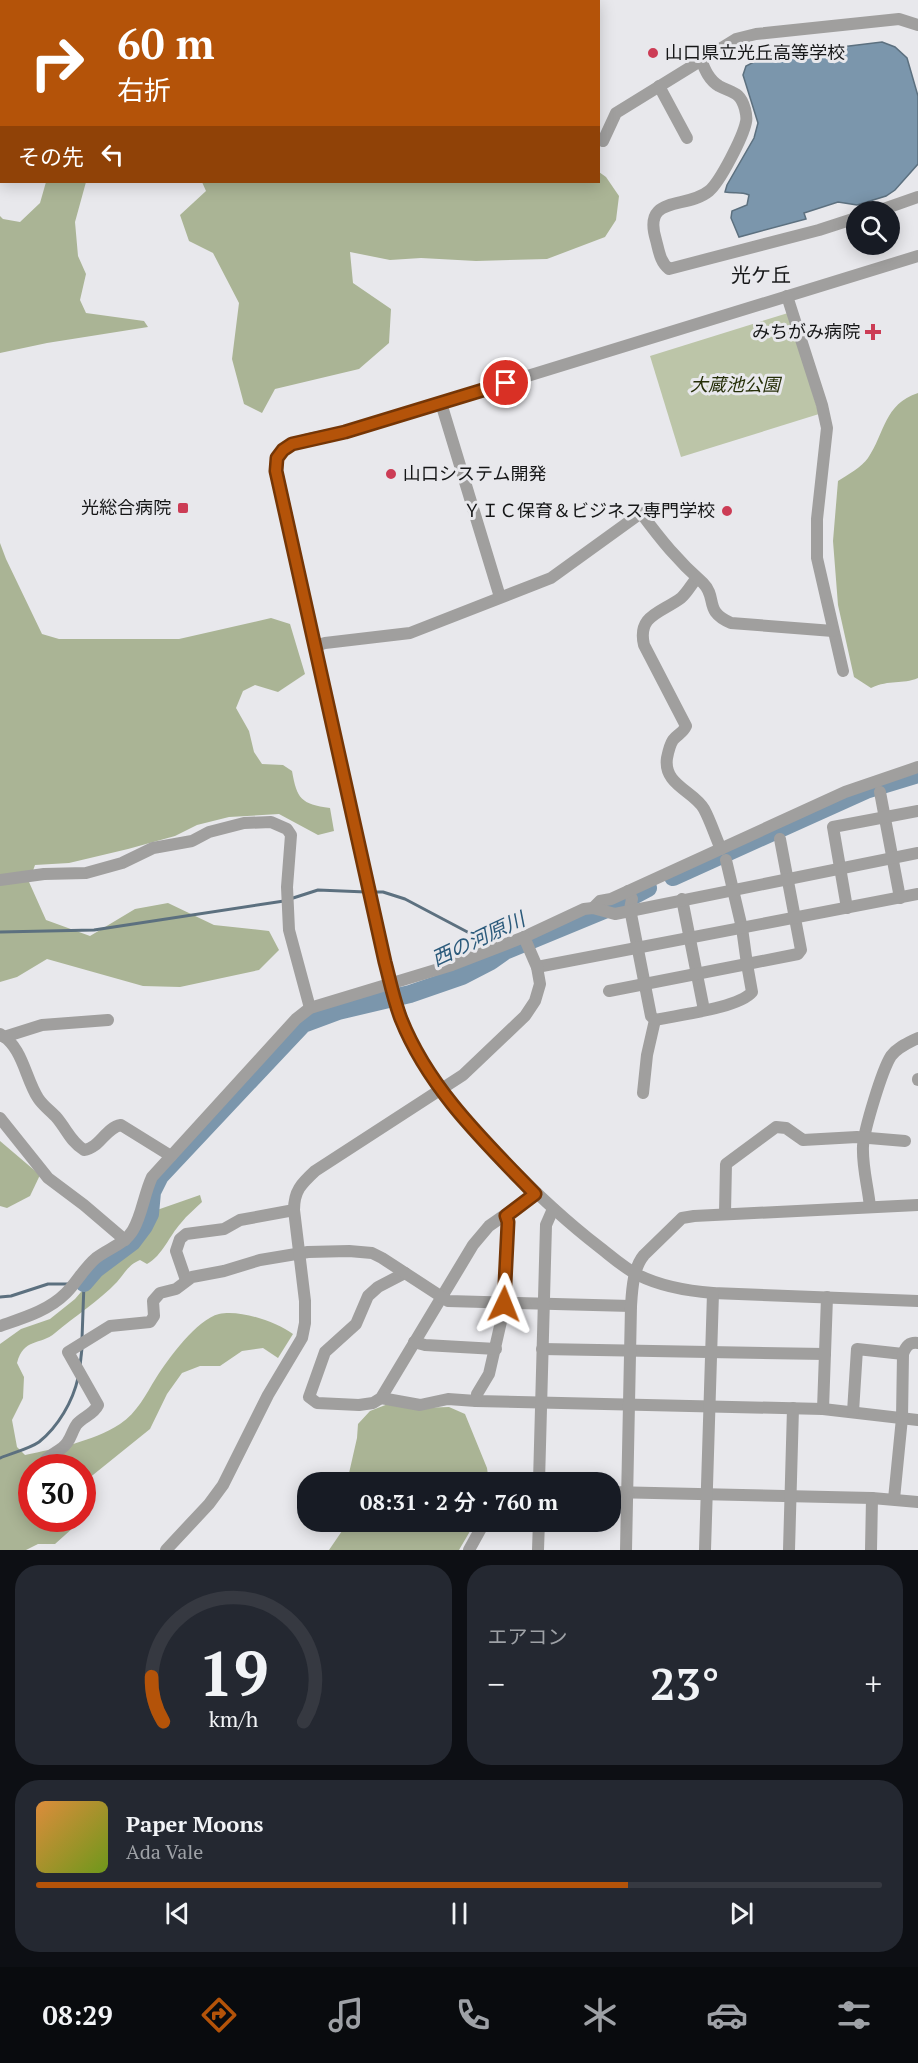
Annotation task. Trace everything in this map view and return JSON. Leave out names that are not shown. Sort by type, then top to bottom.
[{"type":"street","points":[[603,141],[616,112],[736,39],[756,34],[899,19],[918,25]]},
{"type":"street","points":[[701,60],[709,77],[720,86],[731,89],[740,97],[745,107],[747,120],[717,183],[700,197],[663,207],[654,215],[652,227],[663,264],[669,269],[846,221]]},
{"type":"street","points":[[659,86],[687,138]]},
{"type":"street","points":[[900,203],[918,197]]},
{"type":"street","points":[[918,256],[345,432],[292,444],[277,458],[276,471],[391,984],[401,1018],[418,1055],[441,1090],[535,1194],[636,1275],[655,1283],[684,1290],[713,1293],[918,1300]]},
{"type":"street","points":[[787,296],[822,405],[827,428],[817,519],[817,558],[843,671]]},
{"type":"street","points":[[441,403],[500,597]]},
{"type":"street","points":[[315,646],[410,633],[551,578],[641,513],[665,546],[696,579],[704,584],[714,612],[720,618],[731,623],[833,631]]},
{"type":"street","points":[[655,1020],[732,1004],[748,997],[752,992],[742,928],[724,854],[703,807],[696,799],[678,787],[667,760],[673,740],[684,731],[686,726],[644,645],[642,636],[644,625],[649,617],[684,595],[696,579]]},
{"type":"street","points":[[0,1326],[54,1304],[68,1292],[87,1266],[125,1240],[133,1230],[152,1177],[296,1019],[310,1008],[452,965],[524,937],[585,909],[615,914],[630,899],[845,792],[918,767]]},
{"type":"street","points":[[880,792],[900,898]]},
{"type":"street","points":[[847,908],[833,827],[918,811]]},
{"type":"street","points":[[0,880],[44,874],[86,873],[122,863],[153,849],[192,841],[210,832],[244,823],[271,822],[287,829],[291,835],[288,887],[289,930],[310,1008]]},
{"type":"street","points":[[609,991],[798,954],[801,950],[780,839]]},
{"type":"street","points":[[598,910],[600,901],[611,899],[682,899],[918,853]]},
{"type":"street","points":[[537,967],[918,894]]},
{"type":"street","points":[[630,899],[651,1016],[655,1020]]},
{"type":"street","points":[[682,899],[704,1010]]},
{"type":"street","points":[[166,1550],[223,1485],[268,1395],[302,1338],[305,1301],[294,1210],[294,1198],[298,1187],[315,1172],[463,1075],[525,1016],[535,1001],[540,984],[537,967],[524,937]]},
{"type":"street","points":[[108,1020],[42,1025],[2,1036],[25,1067],[38,1098],[57,1118],[75,1145],[84,1150],[91,1149],[114,1126],[121,1125],[171,1156]]},
{"type":"street","points":[[643,1093],[647,1055],[655,1020]]},
{"type":"street","points":[[870,1207],[863,1163],[864,1138],[886,1065],[892,1055],[904,1044],[918,1038]]},
{"type":"street","points":[[0,1118],[48,1178],[125,1240]]},
{"type":"street","points":[[725,1213],[726,1164],[776,1127],[786,1128],[803,1140],[864,1138],[904,1141]]},
{"type":"street","points":[[405,1273],[378,1287],[368,1296],[356,1324],[325,1352],[309,1397],[317,1402],[359,1405],[373,1403],[381,1398],[473,1245],[489,1226],[535,1194]]},
{"type":"street","points":[[626,1550],[631,1306],[639,1261],[644,1255],[682,1218],[725,1213],[918,1204]]},
{"type":"street","points":[[539,1472],[546,1225],[553,1209]]},
{"type":"street","points":[[186,1280],[176,1251],[180,1239],[186,1234],[224,1229],[240,1221],[294,1210]]},
{"type":"street","points":[[476,1401],[477,1394],[489,1374],[504,1304],[508,1222],[506,1216]]},
{"type":"street","points":[[52,1454],[63,1448],[73,1436],[78,1423],[97,1409],[98,1405],[68,1352],[110,1326],[150,1322],[154,1316],[153,1300],[160,1293],[176,1289],[192,1277],[299,1253],[349,1251],[372,1253],[448,1301],[631,1306]]},
{"type":"street","points":[[705,1550],[713,1293]]},
{"type":"street","points":[[823,1409],[827,1296]]},
{"type":"street","points":[[414,1342],[425,1346],[496,1349]]},
{"type":"street","points":[[894,1499],[902,1418],[903,1354],[906,1346],[912,1342],[918,1343]]},
{"type":"street","points":[[542,1349],[825,1354]]},
{"type":"street","points":[[853,1412],[857,1349],[903,1354]]},
{"type":"street","points":[[381,1398],[420,1405],[448,1399],[823,1409],[918,1420]]},
{"type":"street","points":[[789,1550],[793,1408]]},
{"type":"street","points":[[621,1492],[872,1498],[918,1502]]},
{"type":"street","points":[[871,1550],[872,1498]]},
{"type":"street","points":[[469,1550],[479,1532]]},
{"type":"street","points":[[538,1550],[539,1532]]},
{"type":"green space","points":[[600,173],[606,177],[619,196],[616,220],[605,237],[547,259],[476,261],[421,258],[390,260],[350,252],[353,283],[391,309],[389,343],[359,369],[275,389],[262,413],[244,404],[232,359],[239,303],[213,253],[189,241],[180,215],[206,191],[202,183],[600,183]]},
{"type":"green space","points":[[46,183],[86,183],[75,222],[78,256],[86,274],[80,300],[86,313],[144,321],[148,327],[0,353],[0,216],[3,219],[20,222],[40,203]]},
{"type":"green space","name":"大蔵池公園","points":[[788,313],[819,414],[681,457],[650,356]]},
{"type":"green space","points":[[918,393],[918,678],[871,688],[854,677],[838,605],[833,541],[838,481],[858,468],[868,458],[887,420],[898,404]]},
{"type":"green space","points":[[0,543],[42,634],[59,639],[179,639],[271,618],[290,624],[305,674],[278,692],[255,685],[243,691],[236,708],[249,731],[254,752],[262,764],[283,765],[292,771],[296,788],[302,798],[307,802],[330,808],[334,831],[318,835],[279,814],[229,817],[197,825],[175,836],[128,849],[69,863],[35,865],[29,882],[46,920],[90,936],[135,909],[168,903],[214,925],[269,931],[279,950],[259,970],[180,987],[143,986],[47,959],[17,977],[0,982]]},
{"type":"green space","points":[[0,1141],[40,1175],[30,1196],[7,1208],[0,1206]]},
{"type":"green space","points":[[200,1195],[202,1202],[183,1220],[153,1260],[147,1264],[140,1260],[132,1264],[110,1289],[87,1308],[49,1337],[28,1346],[20,1355],[17,1363],[24,1377],[23,1398],[12,1420],[17,1447],[24,1454],[18,1454],[18,1532],[68,1532],[55,1544],[38,1544],[26,1550],[0,1550],[0,1344],[21,1329],[50,1319],[75,1299],[105,1264],[133,1245],[157,1210]]},
{"type":"green space","points":[[228,1313],[247,1315],[268,1321],[293,1334],[278,1358],[263,1348],[242,1351],[220,1366],[200,1366],[182,1373],[167,1394],[150,1429],[96,1473],[96,1454],[30,1454],[86,1440],[126,1420],[145,1397],[175,1351],[193,1331],[210,1317]]},
{"type":"green space","points":[[388,1404],[419,1408],[449,1407],[465,1414],[488,1472],[349,1472],[358,1424],[370,1411]]},
{"type":"green space","points":[[341,1532],[470,1532],[459,1550],[329,1550]]},
{"type":"water","points":[[882,42],[895,47],[907,58],[918,96],[918,164],[895,190],[886,196],[870,201],[838,202],[804,213],[806,219],[739,237],[731,218],[732,211],[747,205],[749,195],[725,192],[754,138],[758,123],[743,75],[746,66],[764,57],[795,53],[818,55],[841,47]]},
{"type":"waterway","name":"西の河原川","points":[[673,877],[866,790],[918,774]]},
{"type":"waterway","name":"西の河原川","points":[[84,1283],[96,1269],[132,1242],[144,1226],[150,1214],[152,1192],[160,1176],[303,1024],[338,1011],[410,994],[462,976],[505,951],[614,906],[648,888]]},
{"type":"waterway","points":[[290,899],[318,890],[366,892]]},
{"type":"waterway","points":[[373,892],[383,892],[405,899],[492,945]]},
{"type":"waterway","points":[[0,932],[94,930],[284,901]]},
{"type":"waterway","points":[[80,1283],[84,1283],[82,1339]]},
{"type":"waterway","points":[[0,1297],[11,1296],[48,1284],[70,1284]]},
{"type":"waterway","points":[[80,1366],[82,1348]]},
{"type":"waterway","points":[[0,1458],[30,1447],[46,1436],[64,1413],[78,1378]]},
{"type":"place","name":"山口県立光丘高等学校","points":[[653,53]]},
{"type":"place","name":"みちがみ病院","points":[[873,332]]},
{"type":"place","name":"山口システム開発","points":[[391,474]]},
{"type":"place","name":"光総合病院","points":[[183,508]]},
{"type":"place","name":"ＹＩＣ保育＆ビジネス専門学校","points":[[727,511]]},
{"type":"district","name":"光ケ丘","points":[[761,275]]},
{"type":"route","points":[[504,1304],[508,1222],[506,1216],[535,1194],[441,1090],[418,1055],[401,1018],[385,962],[276,471],[277,458],[292,444],[345,432],[506,383]]}]
